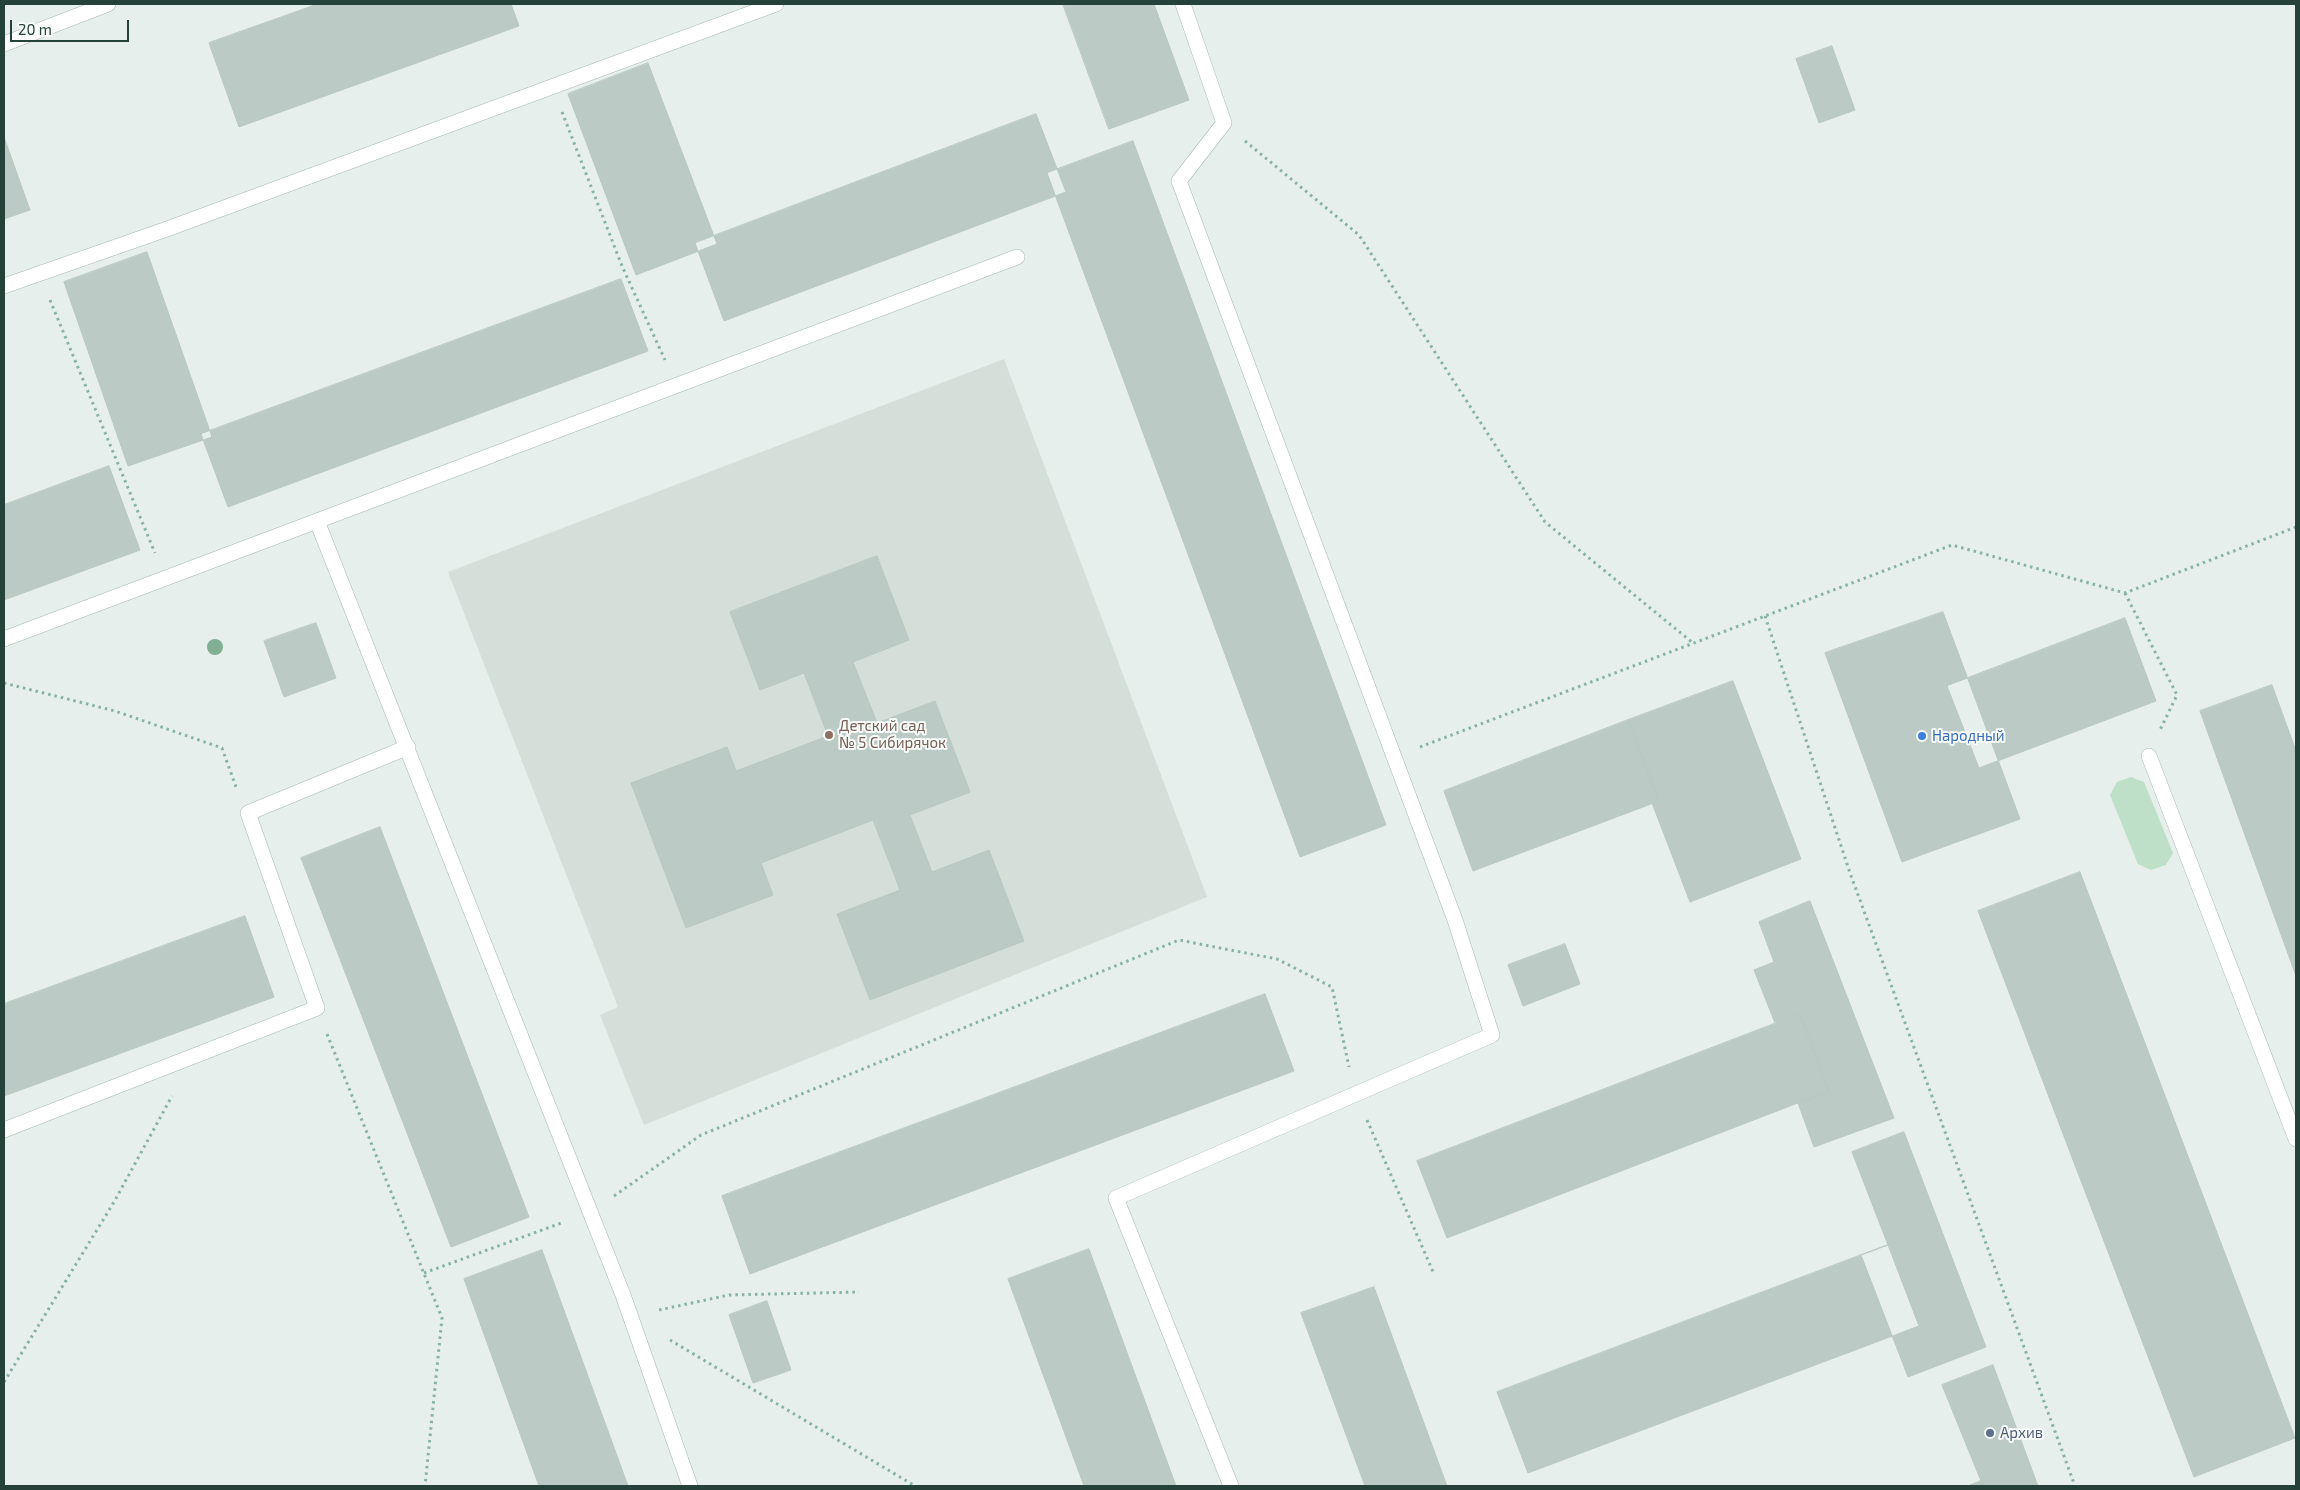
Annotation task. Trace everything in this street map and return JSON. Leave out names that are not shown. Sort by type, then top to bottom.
[{"type":"street","points":[[4,44],[108,4]]},
{"type":"street","points":[[4,286],[176,226],[776,4]]},
{"type":"street","points":[[1183,4],[1224,123],[1180,181],[1454,920],[1492,1035],[1116,1198],[1231,1486]]},
{"type":"street","points":[[4,639],[1017,256]]},
{"type":"street","points":[[318,521],[591,1212],[631,1316],[690,1486]]},
{"type":"street","points":[[4,1130],[317,1008],[248,813],[408,747]]},
{"type":"street","points":[[2148,756],[2296,1139]]},
{"type":"path","points":[[551,86],[622,266],[676,385]]},
{"type":"path","points":[[1224,123],[1359,235],[1545,522],[1694,643]]},
{"type":"path","points":[[39,274],[166,578]]},
{"type":"path","points":[[1393,757],[1952,545],[2125,593],[2296,527]]},
{"type":"path","points":[[2125,593],[2177,695],[2148,756]]},
{"type":"path","points":[[1765,616],[1850,873],[2075,1486]]},
{"type":"path","points":[[4,683],[115,712],[222,748],[240,798],[248,813]]},
{"type":"path","points":[[424,1273],[591,1212],[701,1135],[1179,940],[1277,959],[1332,987],[1355,1094],[1434,1274]]},
{"type":"path","points":[[317,1008],[442,1318],[425,1486]]},
{"type":"path","points":[[4,1382],[114,1202],[194,1055]]},
{"type":"path","points":[[631,1316],[729,1295],[859,1292]]},
{"type":"path","points":[[631,1316],[915,1486]]},
{"type":"shaded area","name":"Детский сад № 5 Сибирячок","points":[[1004,359],[1207,897],[644,1125],[600,1015],[618,1007],[448,572]]},
{"type":"green space","points":[[2131,777],[2144,782],[2173,853],[2166,865],[2151,870],[2138,864],[2110,795],[2117,782]]},
{"type":"building","points":[[318,4],[511,4],[519,26],[239,127],[209,43]]},
{"type":"building","points":[[1063,4],[1154,4],[1189,100],[1109,129]]},
{"type":"building","points":[[1832,46],[1855,110],[1819,123],[1796,59]]},
{"type":"building","points":[[648,63],[717,244],[636,275],[568,94]]},
{"type":"building","points":[[1036,114],[1066,192],[724,321],[695,243]]},
{"type":"building","points":[[4,137],[30,210],[4,219]]},
{"type":"building","points":[[1133,141],[1386,825],[1300,857],[1047,173]]},
{"type":"building","points":[[147,252],[212,437],[128,466],[64,282]]},
{"type":"building","points":[[621,279],[648,351],[228,507],[201,434]]},
{"type":"building","points":[[109,466],[140,550],[4,600],[4,505]]},
{"type":"building","points":[[877,556],[909,640],[853,662],[877,723],[935,701],[970,792],[910,815],[932,872],[989,850],[1024,941],[870,1000],[837,914],[900,890],[873,820],[761,863],[773,895],[686,928],[631,783],[727,747],[736,771],[828,736],[804,673],[760,690],[730,612]]},
{"type":"building","name":"Народный","points":[[1943,612],[2020,819],[1902,862],[1825,653]]},
{"type":"building","points":[[2125,618],[2156,701],[1979,768],[1947,686]]},
{"type":"building","points":[[316,623],[336,678],[284,697],[264,641]]},
{"type":"building","points":[[1733,681],[1801,859],[1690,902],[1652,803],[1659,801],[1628,720]]},
{"type":"building","points":[[2272,685],[2296,751],[2296,976],[2200,711]]},
{"type":"building","points":[[1628,720],[1659,801],[1473,871],[1444,791]]},
{"type":"building","points":[[380,827],[529,1217],[451,1247],[301,858]]},
{"type":"building","points":[[2080,872],[2295,1438],[2194,1477],[1978,911]]},
{"type":"building","points":[[1810,901],[1894,1118],[1814,1147],[1798,1103],[1829,1091],[1800,1014],[1775,1023],[1754,970],[1774,962],[1759,922]]},
{"type":"building","points":[[245,916],[274,997],[4,1096],[4,1004]]},
{"type":"building","points":[[1565,944],[1580,984],[1523,1006],[1508,965]]},
{"type":"building","points":[[1265,994],[1294,1071],[750,1274],[722,1196]]},
{"type":"building","points":[[1800,1014],[1829,1091],[1447,1238],[1417,1161]]},
{"type":"building","points":[[1904,1132],[1986,1347],[1908,1377],[1861,1255],[1888,1245],[1852,1152]]},
{"type":"building","points":[[1888,1245],[1919,1326],[1528,1473],[1497,1392]]},
{"type":"building","points":[[1089,1249],[1176,1486],[1084,1486],[1008,1279]]},
{"type":"building","points":[[542,1250],[628,1486],[539,1486],[464,1279]]},
{"type":"building","points":[[1374,1287],[1447,1486],[1365,1486],[1301,1313]]},
{"type":"building","points":[[767,1301],[791,1370],[753,1383],[729,1315]]},
{"type":"building","name":"Архив","points":[[1993,1365],[2038,1486],[1983,1486],[1942,1385]]},
{"type":"building","points":[[1981,1481],[1983,1486],[1968,1486]]},
{"type":"place","name":"Детский сад № 5 Сибирячок","points":[[829,735]]},
{"type":"place","name":"Народный","points":[[1922,736]]},
{"type":"place","name":"Архив","points":[[1990,1433]]}]
